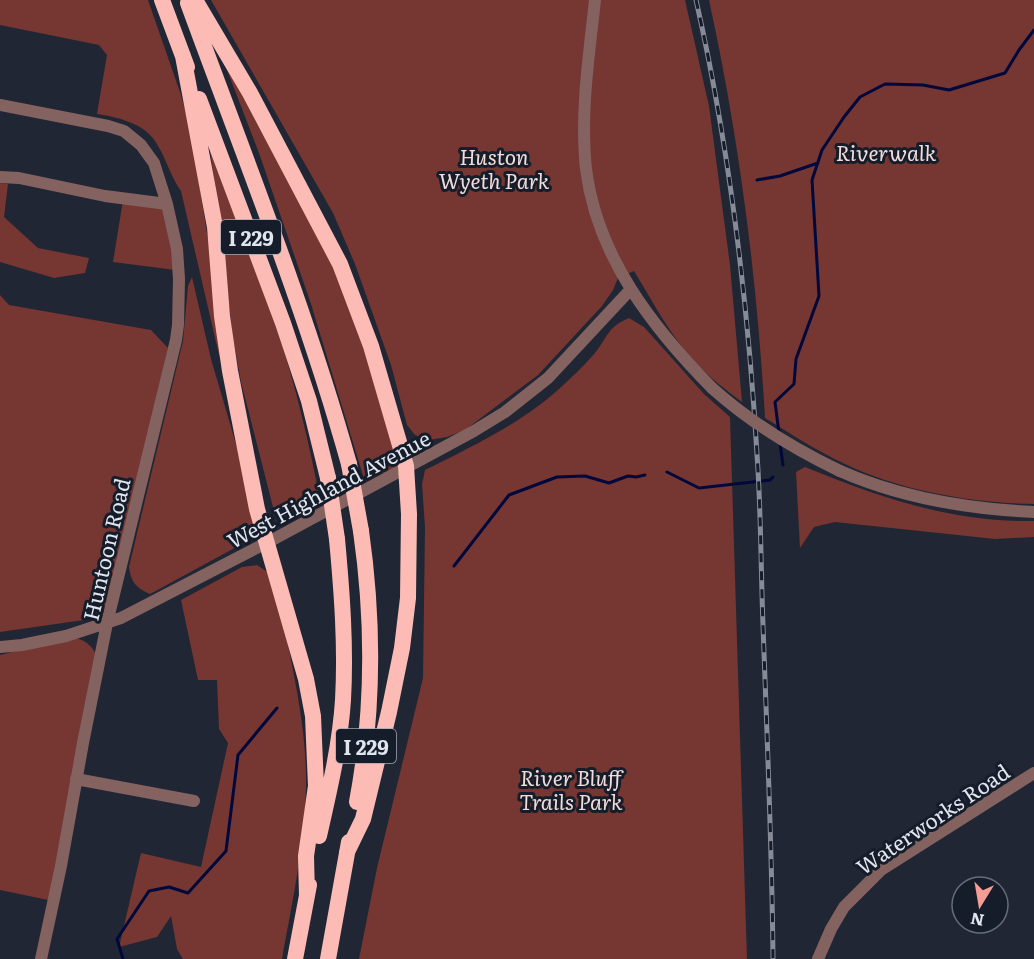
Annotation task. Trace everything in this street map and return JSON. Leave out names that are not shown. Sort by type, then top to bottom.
[{"type":"highway","name":"I 229","points":[[162,0],[283,323],[309,400],[328,478],[337,539],[342,605],[343,701],[334,765],[295,959]]},
{"type":"highway","name":"I 229","points":[[187,0],[328,389],[349,464],[361,531],[369,601],[370,698],[363,770],[328,959]]},
{"type":"highway","points":[[195,0],[250,93],[340,264],[371,346],[406,466],[409,514],[408,598],[402,648],[363,819],[347,852]]},
{"type":"highway","points":[[183,56],[215,227],[230,370],[257,508],[300,657],[314,716],[316,786],[306,856],[307,896]]},
{"type":"street","points":[[595,0],[584,113],[586,168],[608,246],[631,289],[659,329],[712,388],[734,407],[783,441],[840,471],[903,494],[994,510],[1034,512]]},
{"type":"street","name":"Huntoon Road","points":[[0,105],[124,131],[154,164],[177,249],[179,279],[176,340],[107,623],[41,959]]},
{"type":"street","points":[[0,177],[19,178],[132,200],[166,204]]},
{"type":"street","name":"West Highland Avenue","points":[[0,647],[66,636],[122,618],[474,431],[527,396],[548,378],[631,289]]},
{"type":"street","name":"Waterworks Road","points":[[818,959],[844,907],[881,870],[1034,773]]},
{"type":"street","points":[[76,779],[194,801]]},
{"type":"green space","points":[[0,0],[148,0],[181,95],[191,132],[231,385],[219,355],[181,191],[159,147],[150,135],[137,125],[97,114],[107,55],[99,45],[0,25]]},
{"type":"green space","name":"Huston Wyeth Park","points":[[211,0],[685,0],[709,106],[730,265],[742,402],[707,374],[687,353],[634,271],[618,278],[602,306],[538,375],[465,430],[447,437],[429,440],[415,435],[407,425],[391,365],[355,264],[333,213]]},
{"type":"green space","name":"Riverwalk","points":[[709,0],[1034,0],[1034,504],[962,498],[889,482],[835,459],[765,418],[752,260],[738,156]]},
{"type":"green space","points":[[217,44],[340,258],[398,466],[365,482],[311,304],[259,153]]},
{"type":"green space","points":[[210,149],[276,325],[307,437],[321,506],[302,517],[285,518],[273,507],[241,382],[233,338]]},
{"type":"green space","points":[[0,183],[8,184],[4,217],[38,248],[89,258],[85,273],[54,278],[0,262]]},
{"type":"green space","points":[[123,200],[158,205],[167,213],[175,270],[113,262]]},
{"type":"green space","points":[[192,277],[211,359],[248,485],[259,532],[253,538],[150,594],[135,584],[129,567],[183,341],[188,286]]},
{"type":"green space","points":[[0,295],[9,305],[151,330],[168,348],[108,605],[99,613],[84,620],[0,632]]},
{"type":"green space","name":"River Bluff Trails Park","points":[[629,318],[644,327],[704,394],[730,417],[747,959],[359,959],[377,868],[423,678],[425,527],[422,484],[425,470],[495,434],[529,413],[564,385],[586,363],[616,325]]},
{"type":"green space","points":[[805,467],[888,498],[946,513],[975,518],[1034,521],[1034,537],[995,539],[835,522],[814,527],[800,548],[796,472]]},
{"type":"green space","points":[[257,565],[269,573],[277,587],[299,703],[305,750],[306,797],[302,843],[282,959],[183,959],[177,949],[171,916],[157,937],[119,947],[141,853],[201,867],[228,743],[219,729],[217,680],[198,680],[181,600],[242,567]]},
{"type":"green space","points":[[73,637],[89,645],[98,661],[53,901],[0,890],[0,655]]},
{"type":"waterway","points":[[779,433],[775,402],[794,384],[796,359],[819,296],[812,180],[822,150],[860,97],[885,84],[923,85],[949,90],[1005,73],[1034,30]]},
{"type":"waterway","points":[[757,180],[780,176],[818,163]]},
{"type":"waterway","points":[[780,443],[783,465]]},
{"type":"waterway","points":[[667,472],[699,488],[770,480],[773,477]]},
{"type":"waterway","points":[[454,566],[509,495],[557,477],[585,476],[609,483],[628,476],[645,475]]},
{"type":"waterway","points":[[123,959],[117,939],[149,891],[169,887],[188,893],[226,851],[238,755],[277,708]]},
{"type":"railway","points":[[696,0],[729,175],[744,292],[754,411],[760,509],[773,959]]}]
